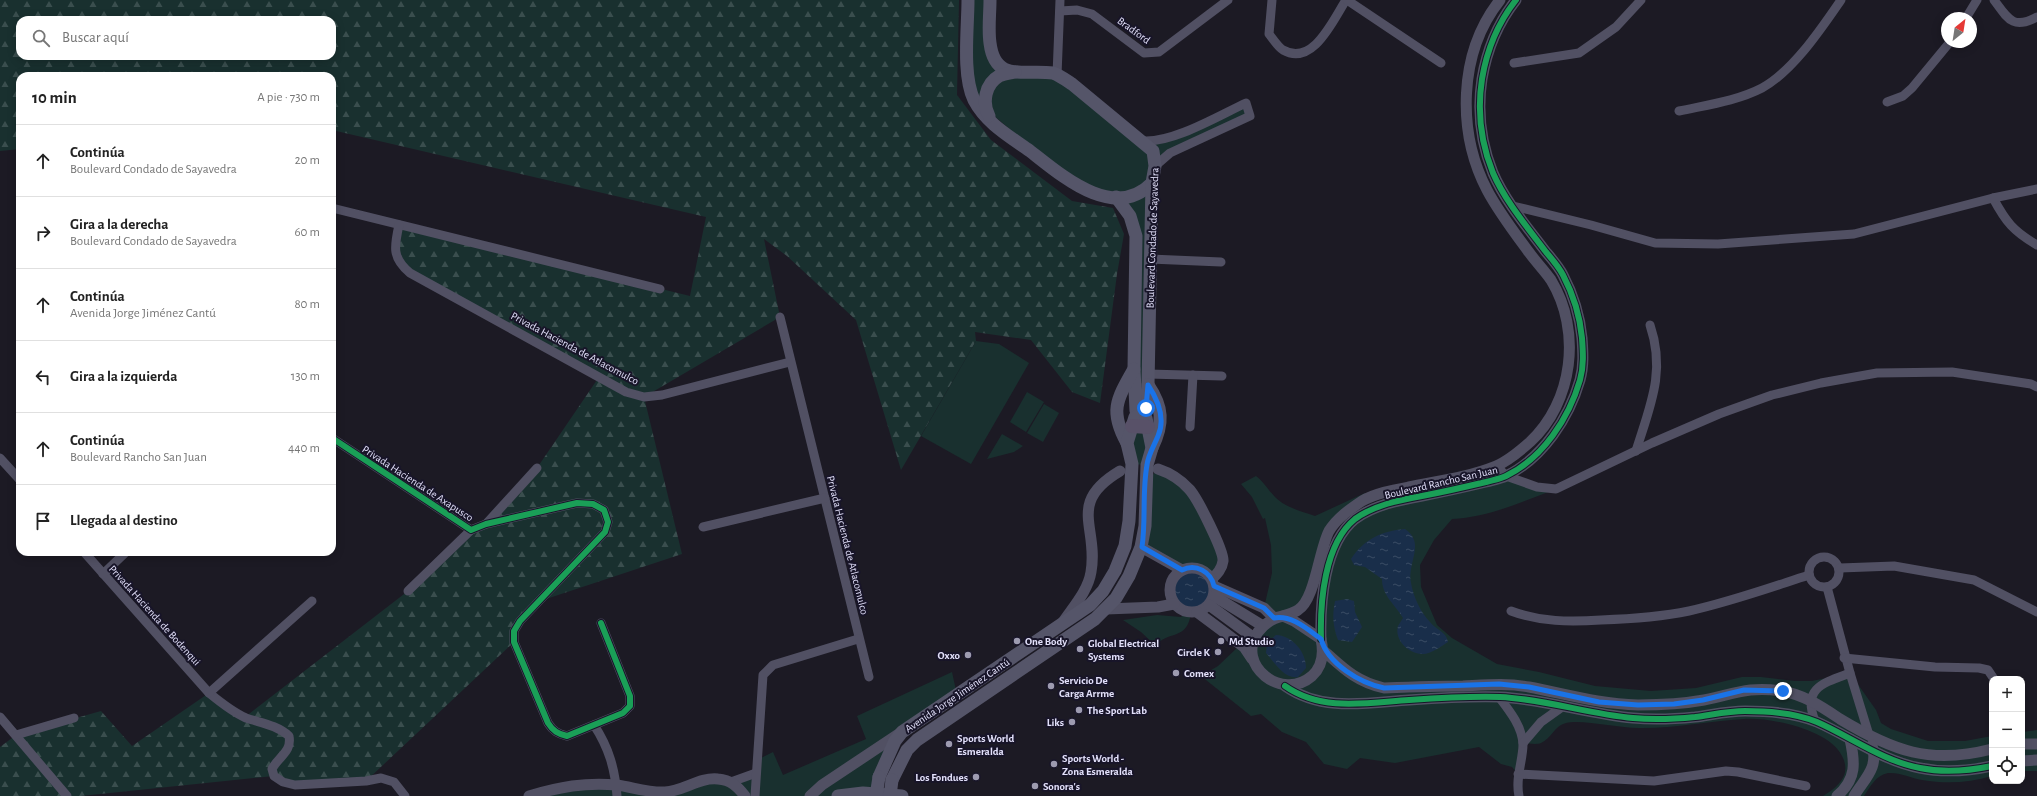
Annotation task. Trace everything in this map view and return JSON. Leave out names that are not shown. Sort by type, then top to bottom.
[{"type":"main road","points":[[968,0],[967,79],[974,99],[994,125],[1076,185],[1094,193],[1116,197],[1131,196],[1143,192],[1152,183]]},
{"type":"main road","name":"Boulevard Condado de Sayavedra","points":[[990,0],[990,42],[992,55],[996,65],[1005,70],[1015,72],[1057,75],[1072,84],[1143,141],[1153,151],[1155,166],[1152,183],[1148,379],[1140,417]]},
{"type":"main road","points":[[994,125],[985,109],[985,97],[990,85],[999,76],[1015,72]]},
{"type":"main road","name":"Boulevard Condado de Sayavedra","points":[[1116,197],[1130,216],[1136,236],[1134,369],[1140,417]]},
{"type":"main road","name":"Boulevard Condado de Sayavedra","points":[[1127,443],[1120,431],[1116,415],[1122,390],[1134,369]]},
{"type":"main road","name":"Boulevard Condado de Sayavedra","points":[[1148,379],[1156,398],[1160,415],[1159,434],[1152,448]]},
{"type":"main road","name":"Avenida Jorge Jiménez Cantú","points":[[876,796],[879,777],[895,741],[902,732],[1090,605],[1103,591],[1115,571],[1125,546],[1129,521],[1132,464],[1127,443],[1140,417]]},
{"type":"main road","name":"Avenida Jorge Jiménez Cantú","points":[[890,796],[892,780],[907,750],[917,740],[1095,619],[1116,598],[1129,576],[1142,547],[1145,526],[1152,467],[1152,448],[1140,417]]},
{"type":"main road","points":[[1132,464],[1152,467]]},
{"type":"main road","points":[[838,796],[863,793],[902,796]]},
{"type":"street","points":[[1057,75],[1060,0]]},
{"type":"street","name":"Bradford","points":[[1060,11],[1077,10],[1092,14],[1139,50],[1149,54],[1159,52],[1228,0]]},
{"type":"street","points":[[1272,0],[1269,34],[1283,50],[1299,54],[1309,51],[1318,43],[1346,0],[1441,62]]},
{"type":"street","name":"Boulevard Rancho San Juan","points":[[1324,651],[1321,639],[1321,606],[1326,572],[1339,540],[1355,520],[1378,507],[1400,500],[1456,489],[1506,476],[1542,448],[1558,429],[1571,405],[1581,377],[1583,353],[1581,325],[1572,296],[1562,273],[1513,206],[1493,174],[1484,146],[1480,120],[1480,89],[1485,62],[1494,34],[1516,0]]},
{"type":"street","points":[[1514,63],[1579,53],[1616,27],[1641,0]]},
{"type":"street","points":[[1679,111],[1742,96],[1761,88],[1773,80],[1795,60],[1841,0]]},
{"type":"street","points":[[1970,12],[1977,0]]},
{"type":"street","points":[[1994,0],[2008,17],[2016,23],[2025,23],[2037,17]]},
{"type":"street","name":"Boulevard Rancho San Juan","points":[[1253,660],[1251,636],[1260,624],[1299,610],[1308,599],[1329,531],[1347,510],[1365,499],[1389,491],[1457,477],[1497,466],[1530,442],[1545,426],[1564,388],[1570,360],[1569,338],[1563,308],[1551,281],[1527,250],[1488,191],[1474,160],[1468,130],[1468,74],[1473,53],[1498,1]]},
{"type":"street","points":[[1888,102],[1903,96],[1912,88],[1945,48]]},
{"type":"street","points":[[1143,141],[1153,142],[1168,139],[1246,103],[1250,116],[1170,153],[1155,166]]},
{"type":"street","points":[[1513,206],[1591,225],[1655,243],[1718,244],[1854,234],[1993,198],[2037,189]]},
{"type":"street","points":[[1993,198],[2003,217],[2017,233],[2037,245]]},
{"type":"street","points":[[336,209],[660,289]]},
{"type":"street","name":"Privada Hacienda de Atlacomulco","points":[[398,225],[394,244],[396,257],[400,265],[410,273],[626,392],[644,397],[662,395],[790,362]]},
{"type":"street","points":[[1150,259],[1221,262]]},
{"type":"street","name":"Privada Hacienda de Atlacomulco","points":[[780,317],[858,639],[869,677]]},
{"type":"street","points":[[1636,451],[1652,402],[1658,371],[1657,344],[1650,325]]},
{"type":"street","points":[[1497,466],[1506,476],[1537,487],[1556,489],[1719,414],[1772,395],[1821,383],[1877,373],[1952,372],[2031,384],[2037,387]]},
{"type":"street","points":[[1190,426],[1193,375]]},
{"type":"street","points":[[1148,379],[1193,375],[1222,376]]},
{"type":"street","name":"Privada Hacienda de Axapusco","points":[[336,441],[471,530]]},
{"type":"street","points":[[0,458],[16,476]]},
{"type":"street","points":[[1152,467],[1168,472],[1180,480],[1190,490],[1220,548],[1223,560],[1212,592],[1197,612]]},
{"type":"street","points":[[12,471],[16,468]]},
{"type":"street","name":"Privada Hacienda de Axapusco","points":[[486,524],[537,468]]},
{"type":"street","points":[[1061,624],[1086,588],[1091,572],[1092,555],[1088,522],[1089,508],[1094,494],[1104,480],[1120,471]]},
{"type":"street","name":"Privada Hacienda de Atlacomulco","points":[[703,527],[824,498]]},
{"type":"street","name":"Privada Hacienda de Axapusco","points":[[408,591],[471,530],[486,524],[577,503],[593,504],[604,510],[608,522],[605,532],[520,621],[514,631],[514,642],[552,730],[567,736],[623,713],[630,706],[630,696],[601,623]]},
{"type":"street","points":[[1142,547],[1182,570]]},
{"type":"street","name":"Privada Hacienda de Bodenqui","points":[[87,556],[209,693],[226,707],[244,717],[275,727],[289,736],[290,745],[285,754],[277,760],[272,769],[274,776],[283,782],[295,785],[366,781],[381,778],[394,782],[405,796]]},
{"type":"street","name":"Privada Hacienda de Bodenqui","points":[[103,574],[122,556]]},
{"type":"street","points":[[1826,556],[1835,560],[1840,568],[1839,577],[1834,584],[1827,587],[1815,585],[1808,575],[1810,565],[1816,558],[1826,556]]},
{"type":"street","points":[[1840,568],[1894,566],[1974,580],[2037,612]]},
{"type":"street","points":[[1251,636],[1223,616],[1205,572],[1199,568],[1192,567],[1182,570],[1174,577],[1170,583],[1171,597],[1174,604],[1187,612],[1197,612],[1244,647],[1266,676],[1299,695],[1319,701],[1366,705],[1410,700],[1499,697],[1531,700],[1598,714],[1634,718],[1694,717],[1744,711],[1782,714],[1815,721],[1874,752],[1918,768],[1946,772],[1989,766]]},
{"type":"street","points":[[1511,611],[1527,617],[1543,620],[1575,622],[1632,619],[1688,612],[1740,598],[1808,575]]},
{"type":"street","points":[[1827,587],[1844,658],[1874,752],[1874,767],[1854,796]]},
{"type":"street","points":[[1212,592],[1235,595],[1264,608],[1279,617],[1294,621],[1321,639]]},
{"type":"street","points":[[1212,592],[1229,605],[1260,624]]},
{"type":"street","points":[[209,693],[312,601]]},
{"type":"street","points":[[1106,609],[1158,607],[1174,604]]},
{"type":"street","points":[[755,796],[763,675],[773,665],[858,639]]},
{"type":"street","points":[[1285,686],[1298,685],[1316,672],[1324,651],[1354,677],[1368,685],[1384,688],[1499,684],[1529,687],[1599,702],[1638,705],[1674,704],[1703,700],[1744,690],[1762,689],[1783,691],[1810,700],[1869,735],[1895,748],[1919,754],[1944,756],[1968,755],[1989,750]]},
{"type":"street","points":[[1844,658],[1935,667],[1979,668],[1988,670],[1992,676]]},
{"type":"street","points":[[1815,721],[1811,712],[1810,700],[1814,690],[1825,683],[1850,673]]},
{"type":"street","points":[[1499,697],[1514,716],[1523,743],[1518,774],[1519,796]]},
{"type":"street","points":[[1523,743],[1541,722],[1562,707]]},
{"type":"street","points":[[0,717],[67,796]]},
{"type":"street","points":[[16,735],[74,718]]},
{"type":"street","points":[[594,725],[610,754],[616,791]]},
{"type":"street","points":[[810,796],[822,785],[902,732]]},
{"type":"street","points":[[1837,796],[1851,780],[1854,768],[1850,739]]},
{"type":"street","points":[[2025,744],[2037,744]]},
{"type":"street","points":[[2025,761],[2037,760]]},
{"type":"street","points":[[1854,768],[1868,775]]},
{"type":"street","points":[[1518,774],[1654,781],[1726,771],[1738,772],[1806,786]]},
{"type":"street","points":[[731,782],[756,773]]},
{"type":"street","points":[[529,796],[567,785],[582,784],[616,791],[674,792],[706,779],[731,782],[739,787],[744,796]]},
{"type":"street","points":[[687,796],[692,784]]},
{"type":"green space","points":[[0,0],[959,0],[957,95],[991,140],[1072,201],[1113,208],[1124,234],[1117,274],[1100,403],[1072,392],[1031,340],[975,332],[976,341],[901,470],[856,320],[787,256],[764,239],[780,317],[644,397],[682,554],[537,602],[519,621],[514,642],[366,781],[295,785],[274,776],[81,796],[0,796],[0,747],[16,735],[101,711],[132,746],[209,693],[245,717],[408,591],[471,530],[486,524],[537,468],[599,377],[400,265],[399,225],[690,296],[706,217],[336,131],[336,72],[16,72],[16,149],[0,151]]},
{"type":"green space","points":[[968,0],[990,0],[996,65],[1054,73],[1153,142],[1246,103],[1250,116],[1170,153],[1155,166],[1148,385],[1136,407],[1136,236],[1121,201],[1076,185],[974,99]]},
{"type":"green space","points":[[976,341],[999,344],[1029,363],[971,464],[921,436]]},
{"type":"green space","points":[[1027,392],[1044,402],[1026,432],[1010,422]]},
{"type":"green space","points":[[1044,404],[1059,413],[1043,442],[1027,433]]},
{"type":"green space","points":[[1148,427],[1147,465],[1132,464],[1129,435]]},
{"type":"green space","points":[[1002,434],[1023,446],[1014,452],[987,459]]},
{"type":"green space","points":[[1158,469],[1180,480],[1220,548],[1219,571],[1212,579],[1205,571],[1199,568],[1185,568],[1141,547],[1145,484]]},
{"type":"green space","points":[[1256,476],[1279,501],[1294,509],[1315,516],[1365,493],[1365,499],[1329,531],[1308,599],[1284,616],[1321,639],[1326,572],[1355,520],[1378,507],[1506,476],[1556,489],[1518,504],[1492,512],[1466,518],[1452,519],[1434,540],[1420,565],[1421,587],[1437,625],[1452,638],[1497,664],[1539,672],[1595,686],[1651,691],[1696,688],[1742,677],[1812,681],[1850,673],[1876,710],[1881,723],[1891,729],[1928,741],[1965,741],[1989,737],[1989,777],[1966,781],[1940,782],[1922,780],[1901,774],[1888,773],[1880,776],[1871,785],[1864,796],[1823,796],[1834,789],[1842,780],[1844,775],[1845,763],[1835,747],[1813,732],[1799,727],[1769,720],[1755,719],[1642,728],[1582,722],[1566,723],[1558,727],[1547,739],[1539,744],[1523,743],[1518,774],[1512,767],[1501,764],[1479,747],[1395,763],[1360,758],[1347,769],[1324,764],[1306,742],[1282,732],[1261,714],[1251,716],[1201,676],[1218,666],[1239,646],[1251,648],[1274,618],[1264,608],[1272,573],[1271,545],[1265,518],[1263,519],[1252,497],[1241,484]]},
{"type":"green space","points":[[1187,612],[1191,612],[1186,628],[1181,632],[1160,641],[1156,646],[1141,632],[1123,620],[1157,615],[1181,617]]},
{"type":"green space","points":[[952,672],[957,695],[902,732],[876,796],[529,796],[567,785],[662,793],[693,784],[731,782],[756,773],[757,760],[773,752],[783,775],[866,739],[857,716]]},
{"type":"green space","points":[[2037,730],[2037,771],[2025,771],[2025,732]]},
{"type":"water","points":[[1405,529],[1411,534],[1414,540],[1415,547],[1410,575],[1412,588],[1416,599],[1432,625],[1445,635],[1448,642],[1425,654],[1412,652],[1400,641],[1397,631],[1403,618],[1384,590],[1382,579],[1365,567],[1354,565],[1351,559],[1362,546],[1374,537]]},
{"type":"water","points":[[1188,568],[1196,568],[1201,569],[1208,574],[1213,581],[1213,599],[1208,606],[1201,611],[1188,612],[1180,609],[1173,602],[1170,594],[1170,586],[1173,578],[1180,571]]},
{"type":"water","points":[[1347,599],[1354,601],[1355,612],[1362,627],[1352,642],[1338,640],[1335,630],[1335,601]]},
{"type":"water","points":[[1276,635],[1288,638],[1297,646],[1304,656],[1306,668],[1298,677],[1288,676],[1284,673],[1276,666],[1266,653],[1267,643]]},
{"type":"cycle path","points":[[1321,639],[1323,592],[1330,558],[1336,543],[1355,519],[1370,510],[1387,504],[1496,479],[1506,476],[1519,468],[1532,459],[1553,436],[1569,408],[1580,380],[1583,364],[1582,338],[1578,314],[1570,290],[1560,269],[1524,224],[1504,194],[1493,173],[1483,139],[1480,103],[1484,68],[1490,47],[1498,28],[1503,18],[1516,0]]},
{"type":"cycle path","points":[[336,441],[471,530],[486,524],[577,503],[593,504],[604,510],[608,522],[605,532],[520,621],[514,631],[514,642],[548,723],[556,732],[567,736],[623,713],[630,706],[630,696],[601,623]]},
{"type":"cycle path","points":[[1285,686],[1314,700],[1345,704],[1443,698],[1500,697],[1517,698],[1616,716],[1641,719],[1687,718],[1739,711],[1782,713],[1800,716],[1817,722],[1880,754],[1906,765],[1929,770],[1947,771],[1989,766]]},
{"type":"place","name":"One Body","points":[[1017,641]]},
{"type":"place","name":"Md Studio","points":[[1221,641]]},
{"type":"place","name":"Global Electrical Systems","points":[[1080,649]]},
{"type":"place","name":"Circle K","points":[[1218,652]]},
{"type":"place","name":"Oxxo","points":[[968,655]]},
{"type":"place","name":"Comex","points":[[1176,673]]},
{"type":"place","name":"Servicio De Carga Arrme","points":[[1051,686]]},
{"type":"place","name":"The Sport Lab","points":[[1079,710]]},
{"type":"place","name":"Liks","points":[[1072,722]]},
{"type":"place","name":"Sports World Esmeralda","points":[[949,744]]},
{"type":"place","name":"Sports World - Zona Esmeralda","points":[[1054,764]]},
{"type":"place","name":"Los Fondues","points":[[976,777]]},
{"type":"place","name":"Sonora's","points":[[1035,786]]},
{"type":"route","points":[[1146,408],[1148,385],[1156,398],[1160,410],[1160,429],[1147,465],[1145,484],[1145,526],[1142,547],[1182,570],[1192,567],[1199,568],[1211,577],[1214,586],[1264,608],[1274,618],[1283,616],[1294,621],[1321,639],[1324,651],[1354,677],[1368,685],[1384,688],[1499,684],[1529,687],[1599,702],[1638,705],[1674,704],[1703,700],[1744,690],[1762,689],[1783,691]]}]
